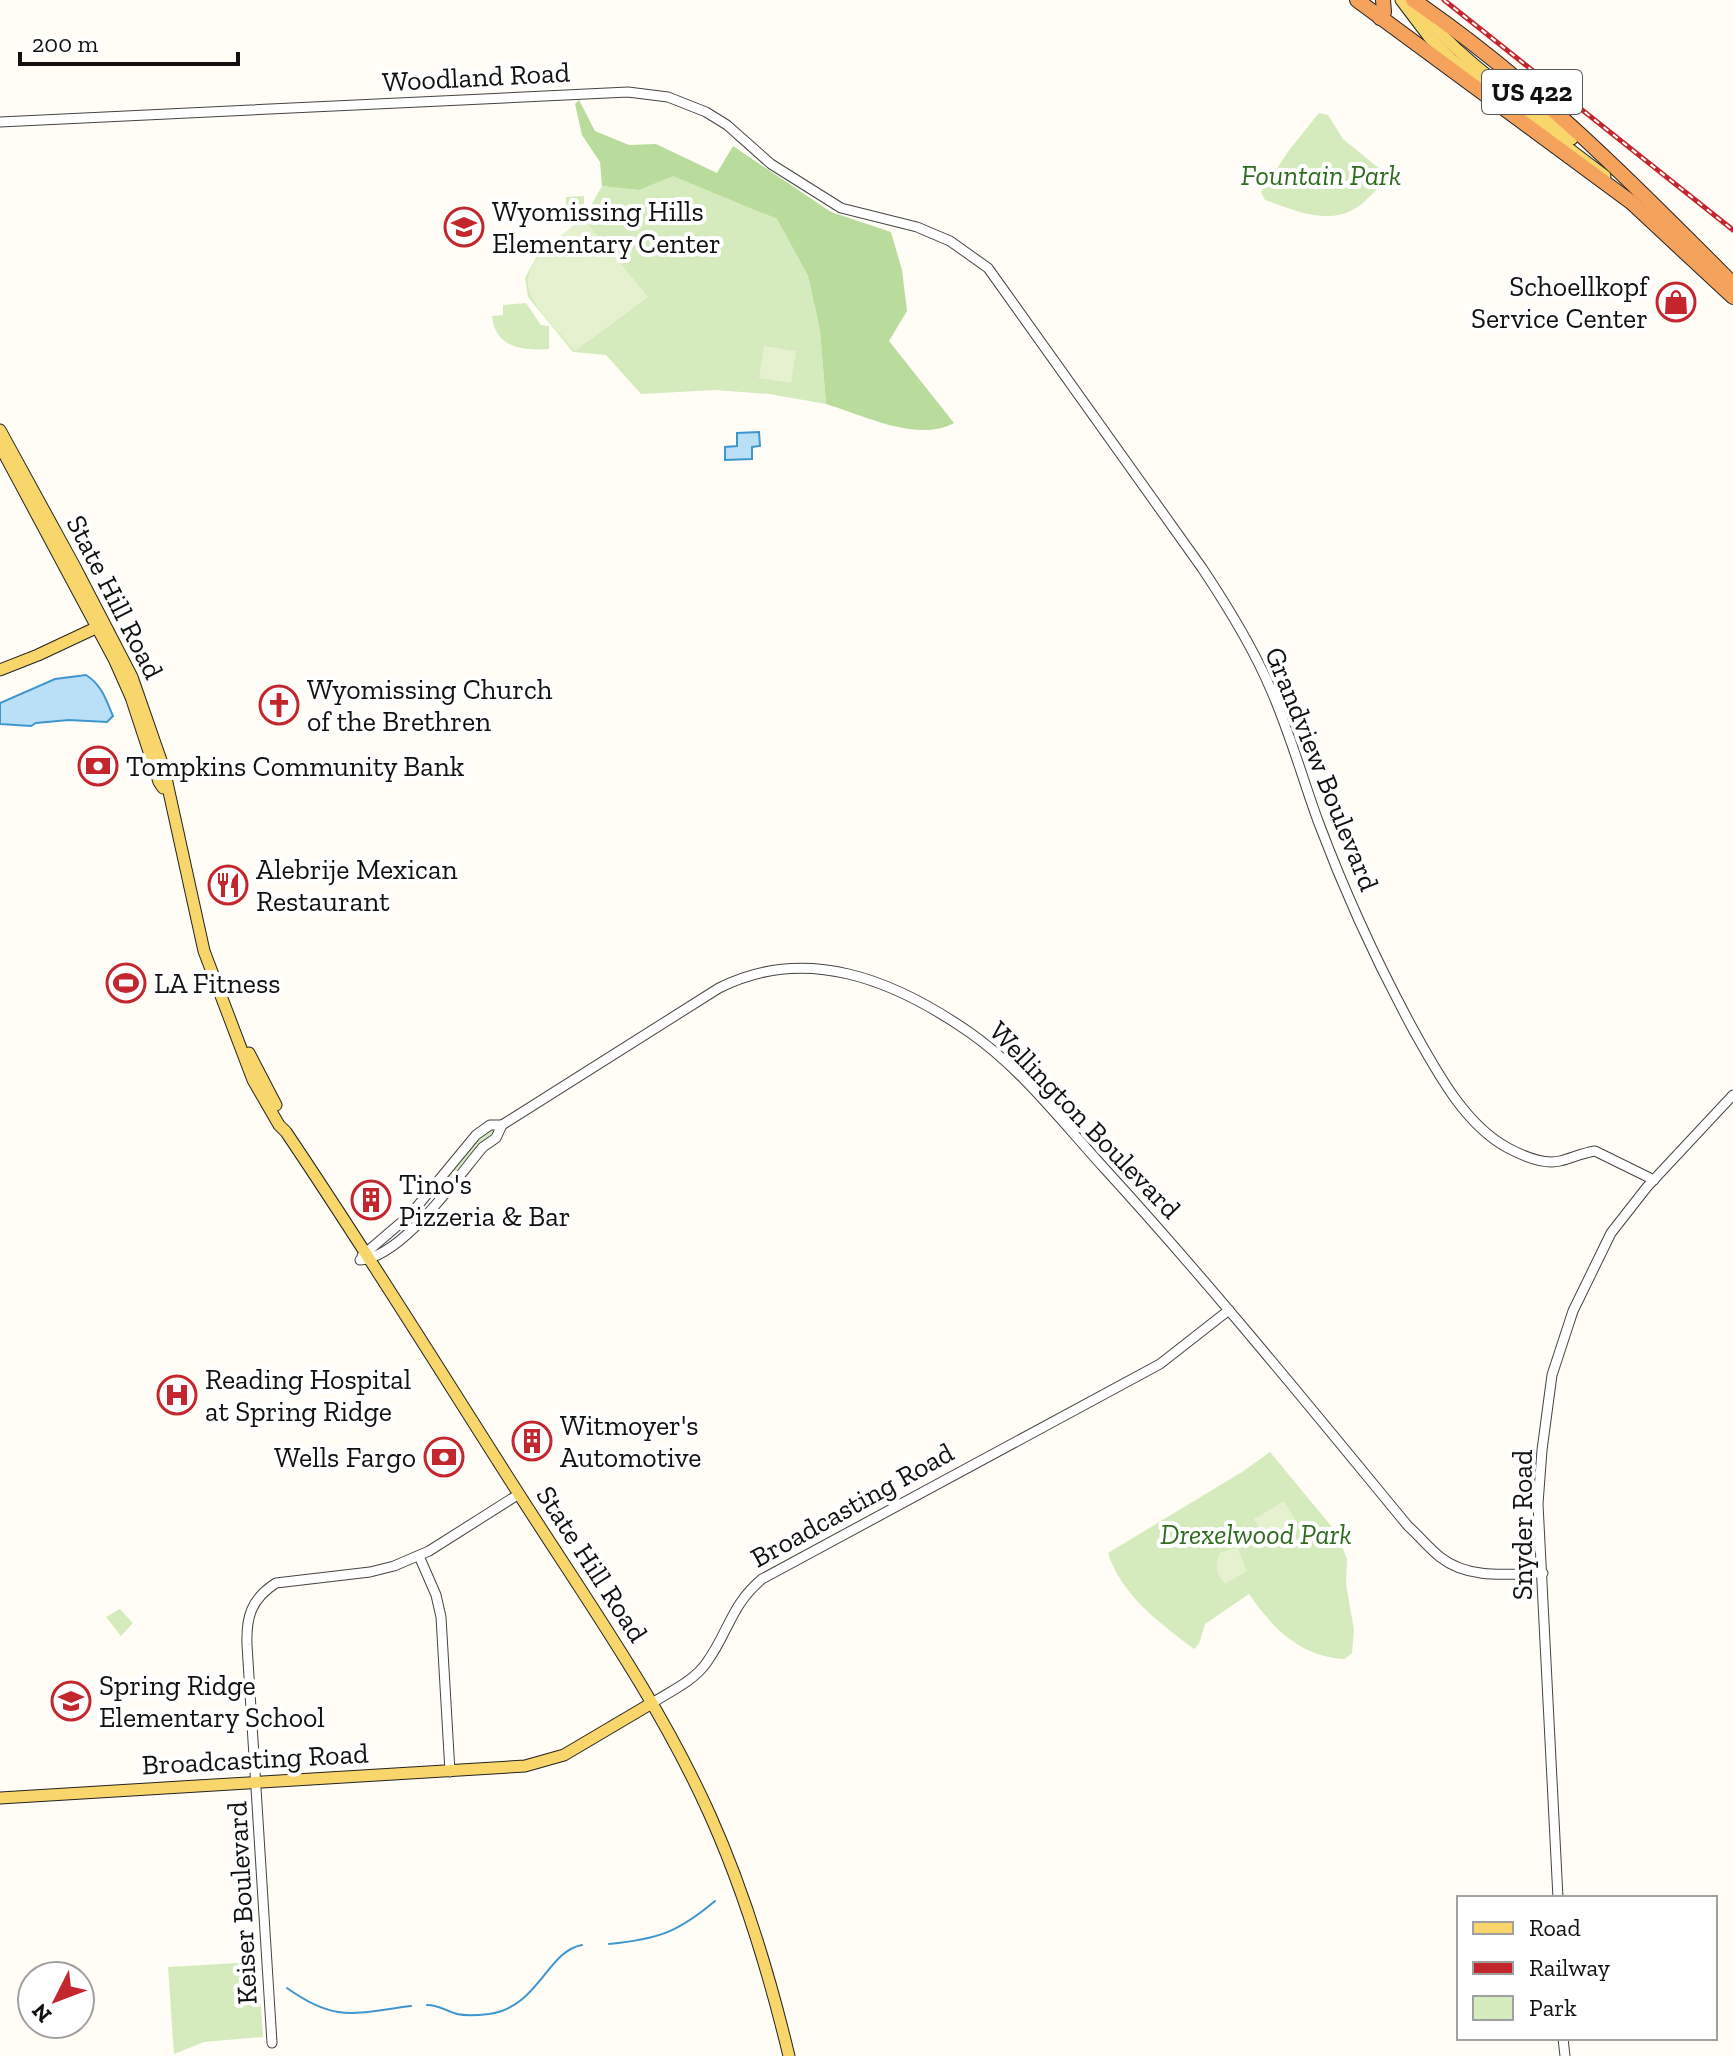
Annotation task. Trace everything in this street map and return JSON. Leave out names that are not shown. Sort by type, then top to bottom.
[{"type":"highway","name":"US 422","points":[[1357,0],[1636,197],[1733,284]]},
{"type":"highway","points":[[1380,18],[1384,12],[1383,0]]},
{"type":"highway","name":"US 422","points":[[1412,0],[1494,59],[1602,153],[1636,197],[1733,297]]},
{"type":"main road","points":[[1401,0],[1438,47],[1636,197]]},
{"type":"main road","points":[[1412,0],[1468,60],[1636,197]]},
{"type":"main road","name":"State Hill Road","points":[[0,430],[100,625],[131,697],[159,782],[168,794],[204,951],[253,1080],[279,1125],[368,1255],[652,1703],[710,1813],[740,1884],[789,2056]]},
{"type":"main road","name":"State Hill Road","points":[[0,446],[100,625]]},
{"type":"main road","points":[[0,670],[100,625]]},
{"type":"main road","name":"Broadcasting Road","points":[[0,1798],[525,1766],[564,1755],[652,1703]]},
{"type":"street","name":"Woodland Road","points":[[0,122],[639,94],[677,100],[706,112],[727,125],[771,164],[841,208],[917,227]]},
{"type":"street","name":"Grandview Boulevard","points":[[917,227],[950,241],[988,268],[1232,614],[1270,687],[1323,833],[1384,975],[1432,1064],[1455,1097],[1486,1131],[1525,1156],[1546,1162],[1595,1151],[1654,1180]]},
{"type":"street","name":"Wellington Boulevard","points":[[368,1255],[397,1229],[476,1135],[490,1125],[502,1125],[729,983],[792,967],[817,967],[854,974],[925,1006],[996,1053],[1170,1240],[1408,1526],[1439,1556],[1453,1565],[1487,1574],[1543,1573]]},
{"type":"street","name":"Snyder Road","points":[[1558,1896],[1538,1504],[1552,1375],[1573,1311],[1611,1233],[1654,1180],[1733,1095]]},
{"type":"street","name":"Broadcasting Road","points":[[652,1703],[700,1670],[714,1651],[735,1607],[762,1579],[1160,1364],[1229,1310]]},
{"type":"street","name":"Keiser Boulevard","points":[[272,2043],[247,1630],[253,1603],[264,1590],[276,1583],[370,1572],[419,1556],[519,1494]]},
{"type":"street","points":[[419,1556],[436,1595],[441,1617],[450,1772]]},
{"type":"green space","points":[[579,100],[595,131],[629,145],[656,144],[717,173],[733,146],[831,212],[891,232],[902,270],[907,311],[889,341],[954,423],[924,430],[907,429],[826,404],[820,330],[808,276],[777,219],[673,176],[639,190],[602,186],[600,162],[582,135],[575,104]]},
{"type":"green space","name":"Fountain Park","points":[[1319,113],[1328,115],[1343,139],[1386,174],[1370,196],[1343,214],[1318,216],[1304,213],[1265,200],[1261,192]]},
{"type":"green space","points":[[673,175],[777,219],[808,276],[820,330],[826,404],[769,394],[715,390],[641,394],[606,355],[573,352],[528,297],[525,278],[537,256],[585,216],[602,186],[639,190]]},
{"type":"green space","points":[[584,196],[584,211],[566,212],[566,197]]},
{"type":"green space","points":[[584,219],[648,297],[575,351],[539,309],[528,284],[535,262],[544,251]]},
{"type":"green space","points":[[526,303],[541,325],[549,326],[549,349],[512,345],[504,341],[494,327],[492,316],[503,315],[503,305]]},
{"type":"green space","points":[[764,346],[796,351],[791,383],[759,378]]},
{"type":"green space","points":[[494,1128],[496,1131],[481,1143],[437,1192],[461,1157]]},
{"type":"green space","name":"Drexelwood Park","points":[[1270,1452],[1337,1533],[1347,1559],[1346,1584],[1354,1630],[1352,1653],[1345,1659],[1315,1653],[1290,1639],[1268,1619],[1249,1594],[1205,1624],[1199,1644],[1194,1649],[1132,1595],[1108,1553]]},
{"type":"green space","points":[[1284,1501],[1297,1523],[1267,1541],[1254,1519]]},
{"type":"green space","points":[[1237,1547],[1247,1571],[1225,1584],[1217,1569],[1218,1558],[1220,1553]]},
{"type":"green space","points":[[120,1609],[133,1623],[121,1636],[106,1617]]},
{"type":"green space","points":[[258,1962],[263,2037],[204,2042],[174,2054],[168,1967]]},
{"type":"water","points":[[759,432],[760,446],[752,447],[752,459],[725,460],[725,447],[737,446],[737,433]]},
{"type":"water","points":[[86,675],[96,683],[106,699],[113,716],[107,722],[69,720],[31,726],[0,724],[0,703],[55,679]]},
{"type":"waterway","points":[[609,1944],[666,1933],[689,1921],[715,1901]]},
{"type":"waterway","points":[[427,2005],[465,2015],[489,2014],[506,2009],[531,1991],[560,1957],[582,1945]]},
{"type":"waterway","points":[[287,1988],[319,2007],[346,2013],[411,2006]]},
{"type":"railway","points":[[1444,0],[1733,230]]},
{"type":"place","name":"Wyomissing Hills Elementary Center","points":[[464,227]]},
{"type":"place","name":"Schoellkopf Service Center","points":[[1676,302]]},
{"type":"place","name":"Wyomissing Church of the Brethren","points":[[279,705]]},
{"type":"place","name":"Tompkins Community Bank","points":[[98,766]]},
{"type":"place","name":"Alebrije Mexican Restaurant","points":[[228,885]]},
{"type":"place","name":"LA Fitness","points":[[126,983]]},
{"type":"place","name":"Tino's Pizzeria & Bar","points":[[371,1200]]},
{"type":"place","name":"Reading Hospital at Spring Ridge","points":[[177,1395]]},
{"type":"place","name":"Witmoyer's Automotive","points":[[532,1441]]},
{"type":"place","name":"Wells Fargo","points":[[444,1457]]},
{"type":"place","name":"Spring Ridge Elementary School","points":[[71,1701]]}]
